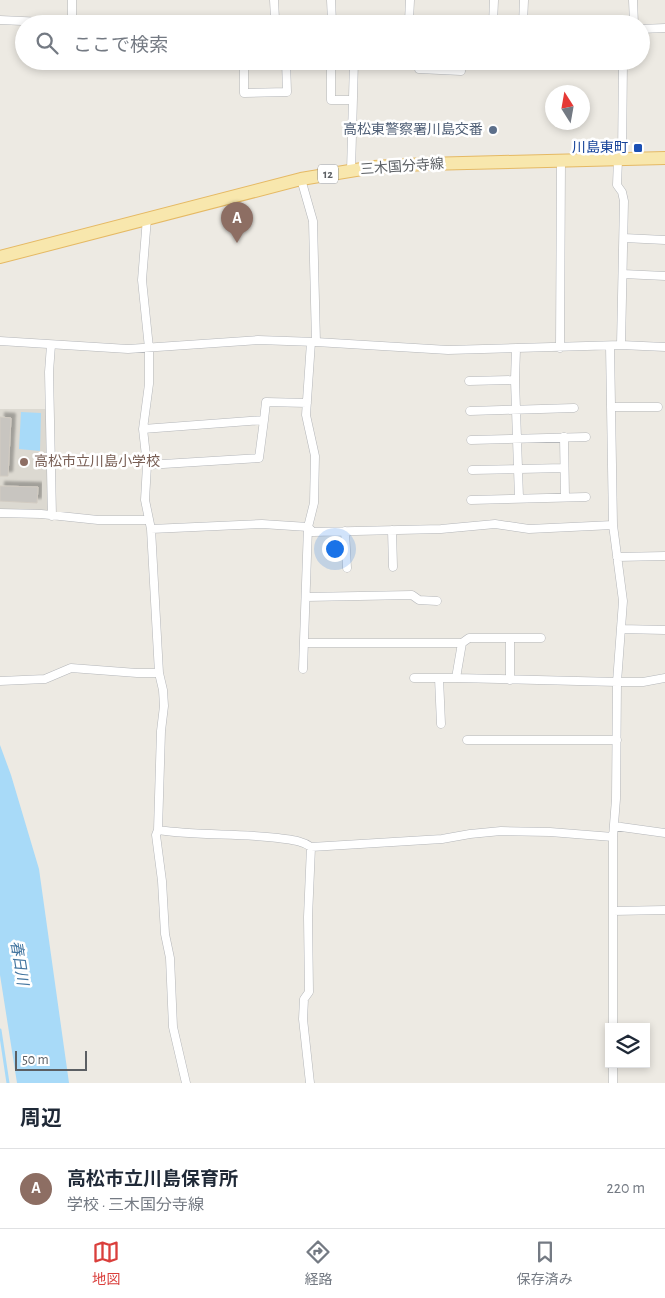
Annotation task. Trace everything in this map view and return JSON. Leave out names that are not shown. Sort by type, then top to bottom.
[{"type":"main road","name":"三木国分寺線","points":[[0,258],[301,179],[374,167],[665,158]]},
{"type":"street","points":[[72,0],[72,15]]},
{"type":"street","points":[[274,0],[275,15]]},
{"type":"street","points":[[332,0],[332,15]]},
{"type":"street","points":[[410,0],[410,15]]},
{"type":"street","points":[[493,15],[494,0]]},
{"type":"street","points":[[523,15],[524,0]]},
{"type":"street","points":[[633,0],[634,15]]},
{"type":"street","points":[[0,20],[15,20]]},
{"type":"street","points":[[650,29],[665,28]]},
{"type":"street","points":[[244,70],[244,93],[287,92],[286,70]]},
{"type":"street","points":[[331,70],[331,100],[353,100]]},
{"type":"street","points":[[352,171],[354,70]]},
{"type":"street","points":[[440,70],[461,71]]},
{"type":"street","points":[[621,346],[624,201],[622,192],[617,184],[620,159],[623,70]]},
{"type":"street","points":[[560,348],[561,160]]},
{"type":"street","points":[[301,179],[313,222],[314,342],[306,415],[315,456],[314,503],[308,527],[303,669]]},
{"type":"street","points":[[147,218],[142,280],[149,384],[143,429],[146,465],[145,500],[151,529],[159,673],[164,706],[161,731],[158,830],[156,835],[162,881],[165,934],[172,978],[173,1027],[186,1083]]},
{"type":"street","points":[[624,238],[665,240]]},
{"type":"street","points":[[623,274],[665,276]]},
{"type":"street","points":[[0,341],[128,349],[258,340],[448,350],[610,346],[665,347]]},
{"type":"street","points":[[51,345],[48,372],[52,516]]},
{"type":"street","points":[[610,346],[613,524],[622,601],[617,682],[616,799],[613,837],[613,1023]]},
{"type":"street","points":[[516,349],[518,498]]},
{"type":"street","points":[[469,381],[515,380]]},
{"type":"street","points":[[146,465],[259,458],[266,402],[307,403]]},
{"type":"street","points":[[611,407],[658,407]]},
{"type":"street","points":[[470,410],[574,408]]},
{"type":"street","points":[[143,429],[264,420]]},
{"type":"street","points":[[564,437],[565,497]]},
{"type":"street","points":[[471,440],[586,437]]},
{"type":"street","points":[[472,470],[564,468]]},
{"type":"street","points":[[471,500],[586,497]]},
{"type":"street","points":[[0,513],[98,520],[149,520]]},
{"type":"street","points":[[151,529],[262,524],[308,527],[314,532],[441,529],[495,524],[529,529],[613,524]]},
{"type":"street","points":[[392,530],[393,566]]},
{"type":"street","points":[[345,531],[347,568]]},
{"type":"street","points":[[617,557],[665,556]]},
{"type":"street","points":[[306,597],[412,595],[419,600],[438,601]]},
{"type":"street","points":[[621,629],[665,630]]},
{"type":"street","points":[[304,643],[462,643],[469,638],[541,638]]},
{"type":"street","points":[[510,638],[510,680]]},
{"type":"street","points":[[456,678],[462,643]]},
{"type":"street","points":[[0,681],[45,679],[70,668],[159,673]]},
{"type":"street","points":[[414,678],[643,682],[665,678]]},
{"type":"street","points":[[439,678],[441,724]]},
{"type":"street","points":[[467,740],[617,740]]},
{"type":"street","points":[[614,826],[665,833]]},
{"type":"street","points":[[158,830],[177,833],[264,836],[304,842],[311,846],[442,839],[501,831],[550,832],[613,837]]},
{"type":"street","points":[[310,1083],[303,1019],[304,999],[309,992],[308,916],[311,846]]},
{"type":"street","points":[[613,911],[665,910]]},
{"type":"street","points":[[613,1068],[613,1083]]},
{"type":"shaded area","name":"高松市立川島小学校","points":[[0,409],[47,409],[47,449],[51,513],[0,509]]},
{"type":"water","points":[[21,412],[41,413],[40,451],[19,449]]},
{"type":"water","name":"春日川","points":[[0,745],[39,869],[69,1083],[17,1083],[0,975]]},
{"type":"building","points":[[0,417],[11,418],[8,476],[0,476]]},
{"type":"building","points":[[0,486],[38,487],[37,503],[0,501]]},
{"type":"waterway","points":[[0,1030],[8,1083]]},
{"type":"place","name":"高松東警察署川島交番","points":[[493,130]]},
{"type":"place","name":"川島東町","points":[[638,148]]},
{"type":"place","name":"高松市立川島保育所","points":[[237,243]]},
{"type":"place","name":"高松市立川島小学校","points":[[24,462]]}]
